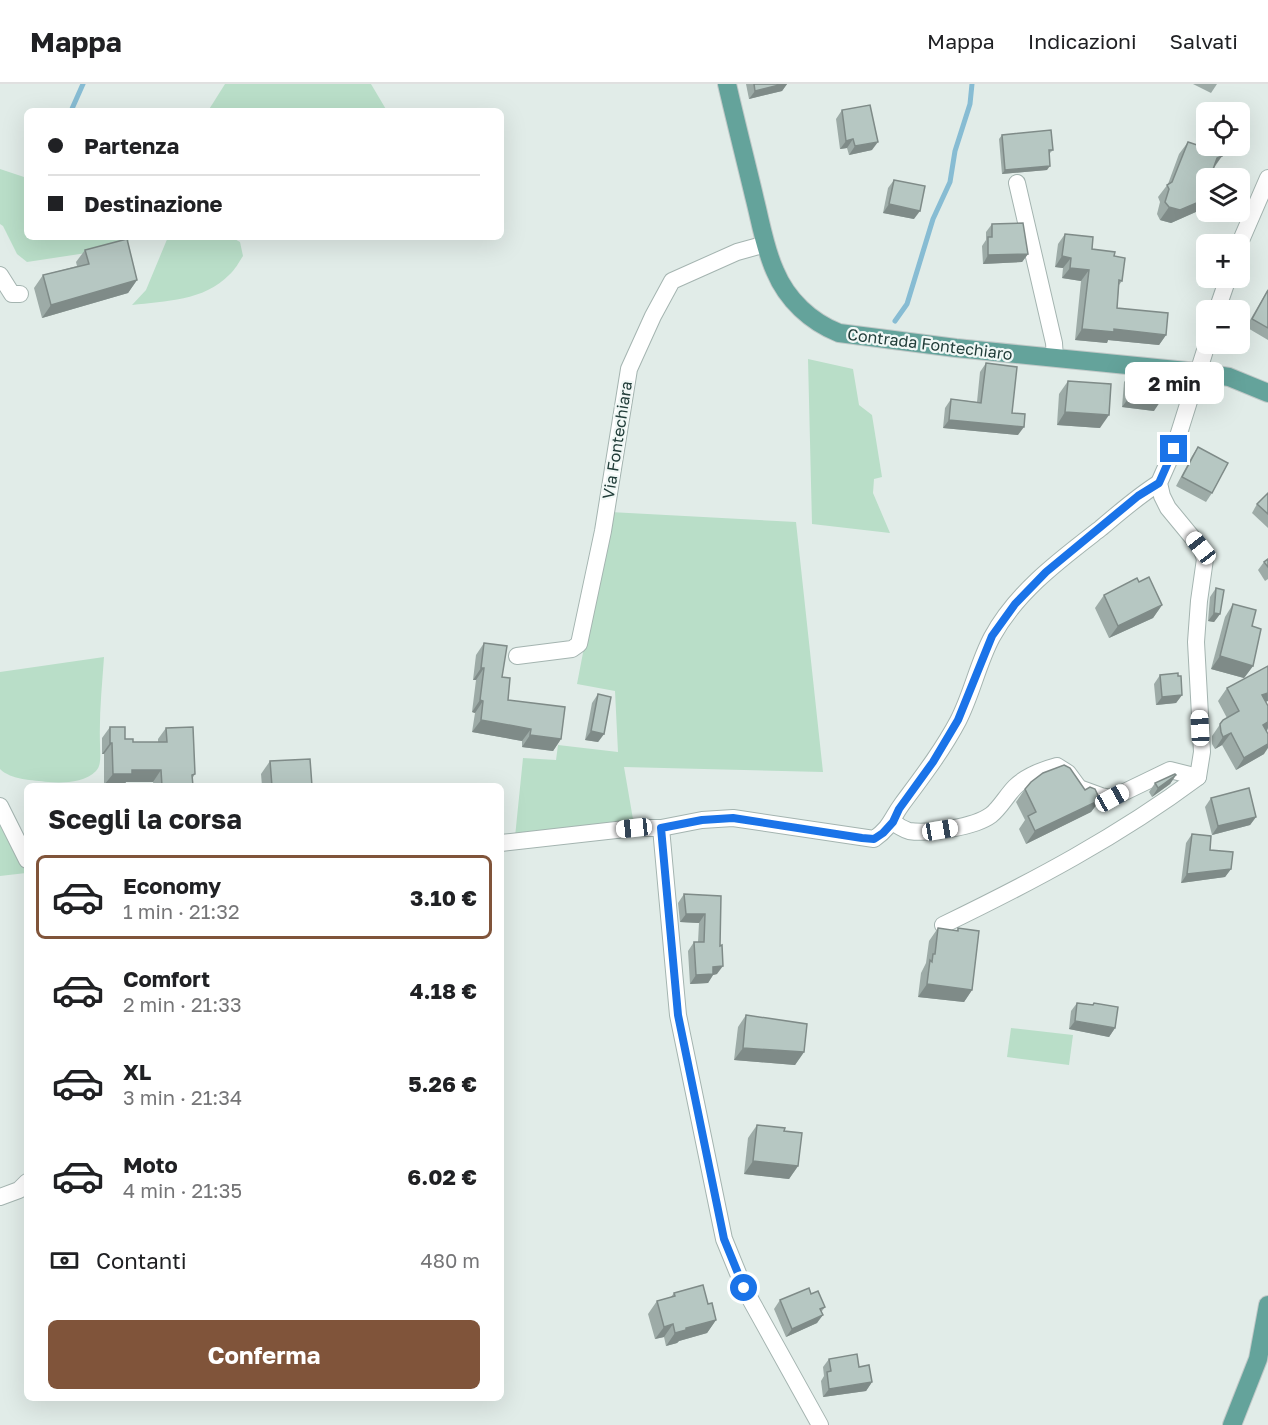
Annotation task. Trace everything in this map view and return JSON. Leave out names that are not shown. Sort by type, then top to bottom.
[{"type":"main road","name":"Contrada Fontechiaro","points":[[727,84],[775,273],[792,300],[803,312],[825,328],[839,333],[956,348],[1197,372],[1229,377],[1268,393]]},
{"type":"main road","points":[[1232,1425],[1258,1359],[1268,1305]]},
{"type":"street","points":[[1244,234],[1268,178]]},
{"type":"street","points":[[1017,183],[1054,343],[1055,358]]},
{"type":"street","name":"Via Fontechiara","points":[[517,656],[572,649],[579,644],[603,531],[629,369],[672,281],[737,252],[766,244]]},
{"type":"street","points":[[0,275],[12,294],[20,294]]},
{"type":"street","points":[[504,843],[634,828],[661,828],[702,820],[733,818],[874,839],[883,833],[893,822],[899,809],[933,762],[958,720],[992,636],[1015,604],[1046,572],[1138,496],[1159,483],[1174,449],[1203,354]]},
{"type":"street","points":[[943,925],[1030,882],[1156,809],[1199,775],[1202,752],[1196,642],[1205,560],[1201,548],[1168,508],[1159,483]]},
{"type":"street","points":[[893,822],[911,831],[940,830],[971,824],[991,815],[1017,784],[1041,771],[1057,766],[1068,773],[1079,788],[1112,798],[1170,770],[1199,775]]},
{"type":"street","points":[[0,806],[24,854]]},
{"type":"street","points":[[661,828],[678,1015],[724,1239],[744,1288],[820,1425]]},
{"type":"street","points":[[0,1197],[19,1190],[24,1185]]},
{"type":"green space","points":[[225,84],[371,84],[385,108],[210,108]]},
{"type":"green space","points":[[0,169],[24,177],[24,240],[129,240],[126,247],[27,262],[17,254],[0,224]]},
{"type":"green space","points":[[167,240],[236,240],[240,242],[243,256],[235,268],[219,284],[208,290],[171,301],[132,305],[146,290]]},
{"type":"green space","points":[[808,359],[853,369],[859,405],[872,415],[882,477],[874,479],[873,493],[890,533],[812,524]]},
{"type":"green space","points":[[610,512],[796,522],[823,772],[624,767],[634,825],[515,837],[523,758],[556,760],[558,745],[618,752],[615,691],[577,684]]},
{"type":"green space","points":[[104,657],[100,711],[100,759],[96,771],[79,780],[54,782],[16,777],[0,769],[0,672]]},
{"type":"green space","points":[[0,816],[24,873],[0,876]]},
{"type":"green space","points":[[1011,1028],[1073,1035],[1069,1065],[1007,1057]]},
{"type":"building","points":[[754,84],[783,84],[755,91]]},
{"type":"building","points":[[870,105],[878,142],[855,146],[853,139],[846,141],[842,110]]},
{"type":"building","points":[[1051,130],[1053,150],[1049,150],[1050,166],[1005,170],[1002,135]]},
{"type":"building","points":[[1188,142],[1196,145],[1196,156],[1222,156],[1217,158],[1214,168],[1196,168],[1196,203],[1180,210],[1169,207],[1165,202],[1169,189],[1167,185],[1172,182]]},
{"type":"building","points":[[894,180],[925,186],[920,211],[889,204]]},
{"type":"building","points":[[1023,223],[1028,254],[988,255],[988,237],[992,237],[992,224]]},
{"type":"building","points":[[1065,234],[1093,237],[1092,249],[1115,252],[1114,256],[1125,258],[1122,281],[1119,280],[1117,308],[1168,313],[1166,335],[1114,329],[1114,332],[1082,329],[1089,270],[1070,268],[1071,258],[1062,256]]},
{"type":"building","points":[[127,240],[137,280],[51,305],[43,275],[89,264],[85,250]]},
{"type":"building","points":[[1268,290],[1268,328],[1252,319]]},
{"type":"building","points":[[986,363],[1017,367],[1012,413],[1025,414],[1024,427],[949,420],[951,399],[981,403]]},
{"type":"building","points":[[1130,374],[1163,377],[1160,402],[1128,399]]},
{"type":"building","points":[[1068,381],[1111,384],[1109,415],[1065,412]]},
{"type":"building","points":[[1198,447],[1228,463],[1212,493],[1182,477]]},
{"type":"building","points":[[1268,493],[1268,514],[1257,504]]},
{"type":"building","points":[[1149,577],[1162,605],[1118,626],[1104,595],[1137,578],[1139,582]]},
{"type":"building","points":[[1216,588],[1224,590],[1220,614],[1214,613]]},
{"type":"building","points":[[1233,604],[1256,610],[1252,626],[1261,629],[1253,666],[1220,656]]},
{"type":"building","points":[[484,643],[507,646],[502,677],[510,678],[508,700],[565,707],[561,739],[530,735],[531,729],[481,720],[483,701],[480,700],[484,668],[481,668]]},
{"type":"building","points":[[1268,666],[1268,693],[1262,695],[1268,706],[1268,722],[1263,725],[1268,734],[1268,744],[1244,758],[1231,733],[1223,737],[1221,732],[1220,724],[1223,720],[1239,711],[1227,688]]},
{"type":"building","points":[[1178,673],[1178,676],[1181,676],[1182,695],[1162,697],[1160,675]]},
{"type":"building","points":[[598,694],[611,697],[604,734],[591,731]]},
{"type":"building","points":[[110,727],[125,727],[125,739],[133,739],[133,742],[167,742],[166,728],[193,727],[195,774],[192,775],[193,783],[162,783],[161,770],[132,770],[132,774],[113,774],[112,743],[110,743]]},
{"type":"building","points":[[310,759],[312,783],[272,783],[270,761]]},
{"type":"building","points":[[1064,765],[1070,768],[1085,790],[1090,787],[1095,789],[1100,800],[1035,831],[1028,816],[1036,812],[1025,789],[1043,773]]},
{"type":"building","points":[[1176,775],[1158,788],[1155,783]]},
{"type":"building","points":[[1249,788],[1256,817],[1218,826],[1211,798]]},
{"type":"building","points":[[1192,834],[1211,836],[1210,850],[1233,852],[1231,869],[1187,874]]},
{"type":"building","points":[[684,894],[721,896],[720,946],[722,945],[723,966],[713,967],[713,974],[696,975],[694,942],[704,942],[705,914],[686,914]]},
{"type":"building","points":[[938,928],[979,931],[972,990],[927,984],[930,960],[932,962],[933,954],[935,954]]},
{"type":"building","points":[[1077,1003],[1118,1007],[1115,1028],[1075,1021]]},
{"type":"building","points":[[746,1015],[807,1024],[804,1052],[743,1048]]},
{"type":"building","points":[[757,1125],[785,1128],[784,1131],[802,1133],[798,1166],[753,1161]]},
{"type":"building","points":[[703,1285],[708,1304],[712,1303],[716,1320],[675,1333],[673,1324],[664,1327],[657,1301],[675,1296],[674,1293]]},
{"type":"building","points":[[809,1288],[811,1294],[818,1291],[825,1307],[820,1309],[823,1315],[792,1329],[780,1300]]},
{"type":"building","points":[[857,1354],[859,1367],[869,1365],[872,1382],[829,1389],[827,1372],[831,1371],[829,1359]]},
{"type":"waterway","points":[[72,108],[83,84]]},
{"type":"waterway","points":[[895,321],[907,304],[933,219],[950,182],[955,151],[970,104],[972,84]]},
{"type":"route","points":[[744,1288],[724,1239],[678,1015],[661,828],[702,820],[733,818],[862,838],[874,839],[883,833],[893,822],[899,809],[933,762],[958,720],[992,636],[1015,604],[1046,572],[1138,496],[1159,483],[1174,449]]}]
